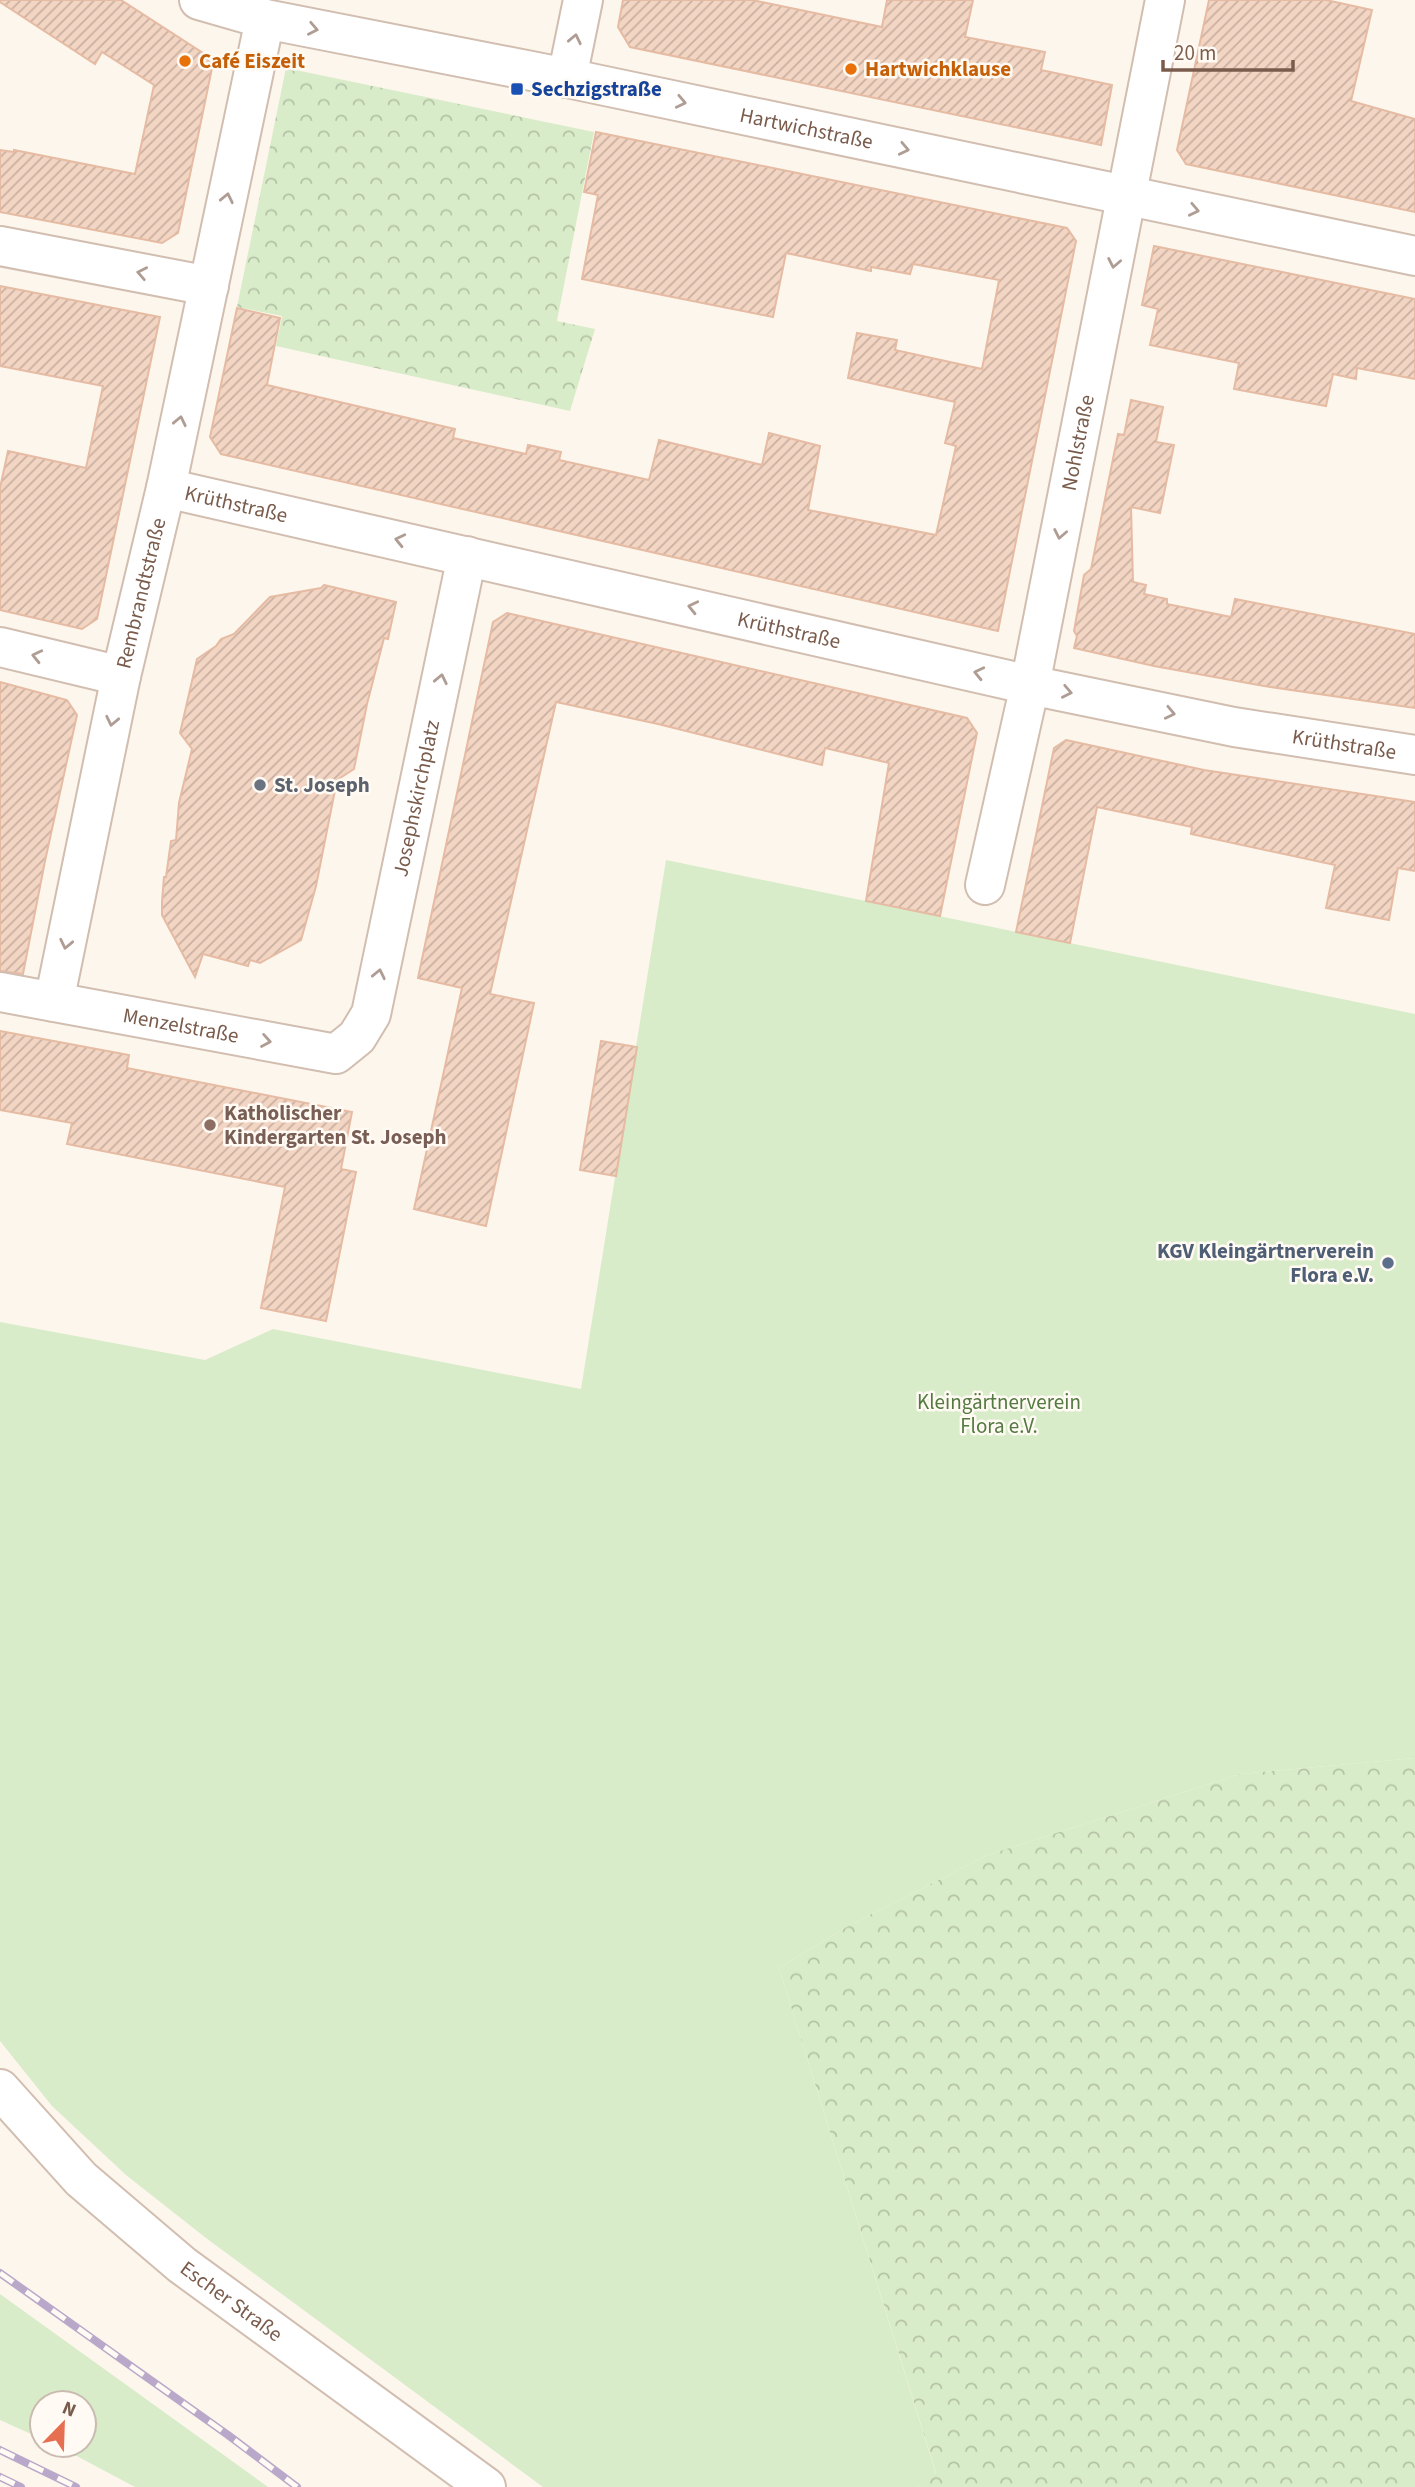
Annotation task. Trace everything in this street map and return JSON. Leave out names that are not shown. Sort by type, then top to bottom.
[{"type":"street","name":"Hartwichstraße","points":[[199,0],[265,19],[567,78],[1415,256]]},
{"type":"street","points":[[567,78],[583,0]]},
{"type":"street","name":"Nohlstraße","points":[[985,885],[1030,685],[1165,0]]},
{"type":"street","name":"Rembrandtstraße","points":[[54,1002],[121,676],[166,488],[265,19]]},
{"type":"street","points":[[0,246],[209,286]]},
{"type":"street","name":"Krüthstraße","points":[[166,488],[1030,685],[1234,727],[1415,755]]},
{"type":"street","name":"Josephskirchplatz","points":[[357,1037],[371,1014],[467,556]]},
{"type":"street","points":[[0,647],[121,676]]},
{"type":"street","name":"Menzelstraße","points":[[0,992],[336,1054],[357,1037]]},
{"type":"street","name":"Escher Straße","points":[[0,2089],[81,2179],[183,2265],[485,2487]]},
{"type":"green space","points":[[286,68],[594,132],[557,321],[595,329],[570,411],[276,346],[282,316],[237,307]]},
{"type":"green space","name":"Kleingärtnerverein Flora e.V.","points":[[666,860],[1415,1014],[1415,1758],[1240,1774],[988,1855],[850,1925],[779,1968],[936,2474],[918,2487],[543,2487],[206,2238],[126,2175],[52,2106],[0,2041],[0,1322],[205,1360],[273,1329],[581,1389]]},
{"type":"green space","points":[[1415,1758],[1415,2487],[918,2487],[936,2473],[779,1968],[850,1925],[988,1855],[1240,1774]]},
{"type":"green space","points":[[0,2294],[268,2487],[135,2487],[82,2459],[98,2459],[98,2389],[28,2389],[28,2433],[0,2420]]},
{"type":"building","points":[[0,0],[121,0],[206,55],[212,68],[178,233],[162,243],[0,212],[0,150],[14,150],[135,174],[154,85],[102,52],[95,64]]},
{"type":"building","points":[[623,0],[752,0],[882,27],[887,0],[973,0],[965,37],[1045,52],[1041,70],[1112,85],[1101,145],[630,47],[618,27]]},
{"type":"building","points":[[1209,0],[1326,0],[1372,10],[1351,101],[1415,119],[1415,212],[1186,164],[1177,150]]},
{"type":"building","points":[[596,132],[1067,228],[1076,241],[998,631],[221,454],[210,437],[237,308],[280,318],[267,385],[455,429],[453,438],[526,454],[528,445],[561,452],[559,460],[649,480],[659,440],[762,465],[769,433],[820,446],[808,510],[936,535],[956,446],[945,443],[955,402],[848,378],[857,333],[897,340],[895,350],[982,369],[999,280],[913,264],[910,274],[871,267],[871,271],[786,253],[773,317],[582,279],[598,195],[584,192]]},
{"type":"building","points":[[1154,246],[1415,299],[1415,379],[1357,368],[1356,379],[1333,374],[1326,406],[1234,389],[1239,363],[1150,345],[1158,309],[1142,305]]},
{"type":"building","points":[[0,286],[160,317],[97,619],[82,629],[0,610],[0,488],[8,451],[86,468],[103,386],[0,366]]},
{"type":"building","points":[[1131,400],[1163,407],[1156,442],[1174,445],[1160,513],[1131,507],[1133,582],[1146,585],[1144,594],[1167,599],[1167,604],[1231,617],[1235,599],[1415,634],[1415,708],[1264,686],[1074,648],[1077,636],[1074,631],[1084,575],[1091,569],[1118,434],[1124,435]]},
{"type":"building","name":"St. Joseph","points":[[324,585],[396,602],[388,639],[384,638],[367,704],[354,769],[337,780],[316,886],[301,940],[260,963],[250,960],[248,966],[203,954],[195,977],[162,915],[162,901],[171,841],[176,840],[179,803],[192,749],[180,733],[197,659],[216,646],[221,639],[234,634],[270,597],[321,588]]},
{"type":"building","points":[[507,613],[967,718],[977,733],[940,916],[866,901],[889,763],[825,748],[822,765],[556,702],[490,994],[534,1003],[486,1226],[414,1209],[462,988],[418,978],[493,622]]},
{"type":"building","points":[[0,682],[67,700],[77,715],[23,974],[0,971]]},
{"type":"building","points":[[1066,740],[1204,770],[1415,802],[1415,871],[1398,868],[1389,920],[1326,908],[1335,865],[1191,834],[1192,827],[1097,807],[1070,943],[1016,932],[1054,748]]},
{"type":"building","name":"Katholischer Kindergarten St. Joseph","points":[[0,1031],[129,1055],[127,1068],[352,1112],[341,1169],[356,1172],[326,1321],[261,1308],[285,1187],[67,1144],[72,1123],[0,1110]]},
{"type":"building","points":[[601,1041],[637,1047],[616,1176],[580,1170]]},
{"type":"railway","points":[[0,2273],[297,2487]]},
{"type":"railway","points":[[0,2450],[76,2487]]},
{"type":"railway","points":[[0,2477],[21,2487]]},
{"type":"place","name":"Café Eiszeit","points":[[185,61]]},
{"type":"place","name":"Hartwichklause","points":[[851,69]]},
{"type":"place","name":"Sechzigstraße","points":[[517,89]]},
{"type":"place","name":"St. Joseph","points":[[260,785]]},
{"type":"place","name":"Katholischer Kindergarten St. Joseph","points":[[210,1125]]},
{"type":"place","name":"KGV Kleingärtnerverein Flora e.V.","points":[[1388,1263]]}]
